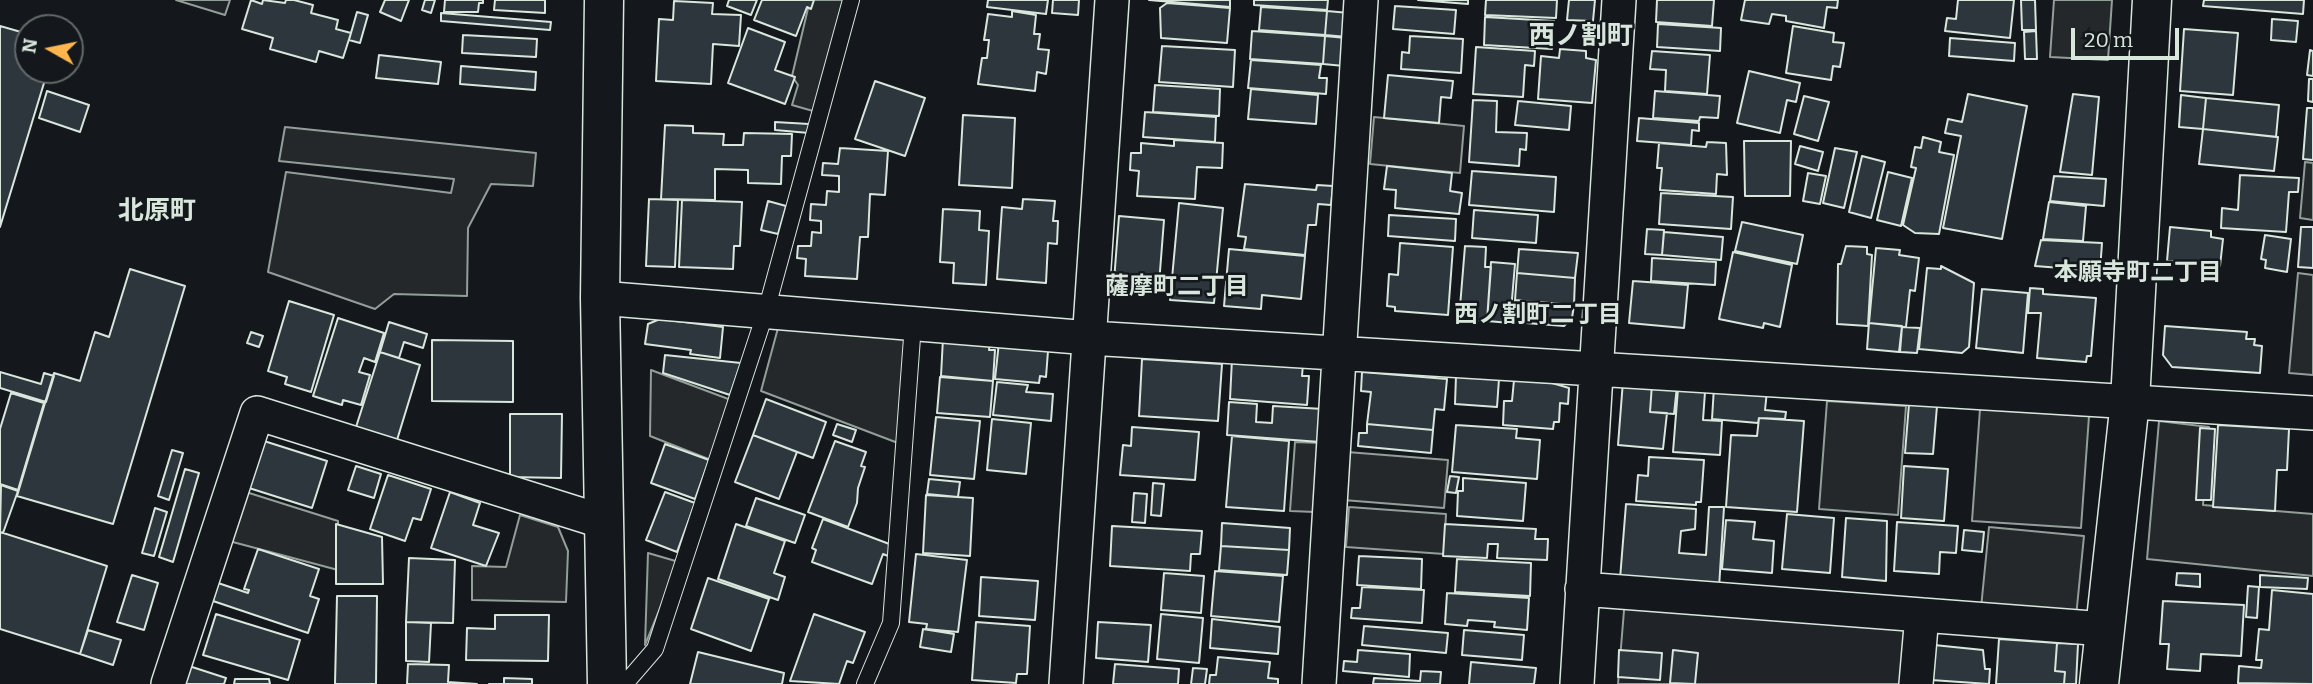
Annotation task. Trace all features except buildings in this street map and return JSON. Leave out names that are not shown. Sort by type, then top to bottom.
[{"type":"street","points":[[604,0],[600,298],[607,682]]},
{"type":"street","points":[[1066,684],[1112,0]]},
{"type":"street","points":[[1319,684],[1361,0]]},
{"type":"street","points":[[1577,684],[1619,0]]},
{"type":"street","points":[[2099,684],[2130,401],[2152,0]]},
{"type":"street","points":[[600,298],[1090,338],[2313,413]]},
{"type":"street","points":[[168,684],[257,413],[604,522]]},
{"type":"street","points":[[1583,589],[2105,629]]},
{"type":"street","points":[[1916,684],[1922,615]]},
{"type":"lane","points":[[607,682],[630,678],[655,649],[766,311],[850,0]]},
{"type":"lane","points":[[865,684],[891,622],[913,324]]},
{"type":"shaded area","points":[[176,0],[230,0],[225,15]]},
{"type":"shaded area","points":[[810,0],[844,0],[813,111],[792,105],[798,85],[792,76]]},
{"type":"shaded area","points":[[2054,0],[2112,0],[2108,60],[2050,57]]},
{"type":"shaded area","points":[[1374,117],[1464,126],[1460,173],[1370,164]]},
{"type":"shaded area","points":[[285,127],[536,153],[533,186],[491,184],[468,228],[467,296],[394,294],[375,309],[268,272],[286,172],[451,193],[454,179],[279,161]]},
{"type":"shaded area","points":[[2305,162],[2313,163],[2313,220],[2300,218]]},
{"type":"shaded area","points":[[2298,273],[2313,275],[2313,375],[2289,373]]},
{"type":"shaded area","points":[[778,328],[907,339],[898,443],[761,391]]},
{"type":"shaded area","points":[[651,370],[731,400],[711,460],[650,436]]},
{"type":"shaded area","points":[[1827,401],[1906,406],[1898,515],[1819,509]]},
{"type":"shaded area","points":[[1980,409],[2089,416],[2081,528],[1972,521]]},
{"type":"shaded area","points":[[2159,421],[2209,427],[2203,505],[2313,514],[2313,576],[2147,559]]},
{"type":"shaded area","points":[[1295,442],[1320,443],[1315,512],[1290,511]]},
{"type":"shaded area","points":[[1347,452],[1448,460],[1444,508],[1343,500]]},
{"type":"shaded area","points":[[246,492],[338,521],[338,570],[229,541]]},
{"type":"shaded area","points":[[1349,507],[1446,514],[1444,554],[1346,547]]},
{"type":"shaded area","points":[[520,515],[558,527],[568,551],[566,602],[472,600],[472,566],[506,567]]},
{"type":"shaded area","points":[[1989,527],[2084,536],[2076,617],[1981,608]]},
{"type":"shaded area","points":[[648,553],[679,562],[645,645]]},
{"type":"shaded area","points":[[1625,598],[1921,629],[1918,684],[1618,684]]},
{"type":"district","name":"西ノ割町","points":[[1581,37]]},
{"type":"district","name":"北原町","points":[[157,212]]},
{"type":"district","name":"本願寺町二丁目","points":[[2138,273]]},
{"type":"district","name":"薩摩町二丁目","points":[[1177,287]]},
{"type":"district","name":"西ノ割町二丁目","points":[[1538,315]]}]
